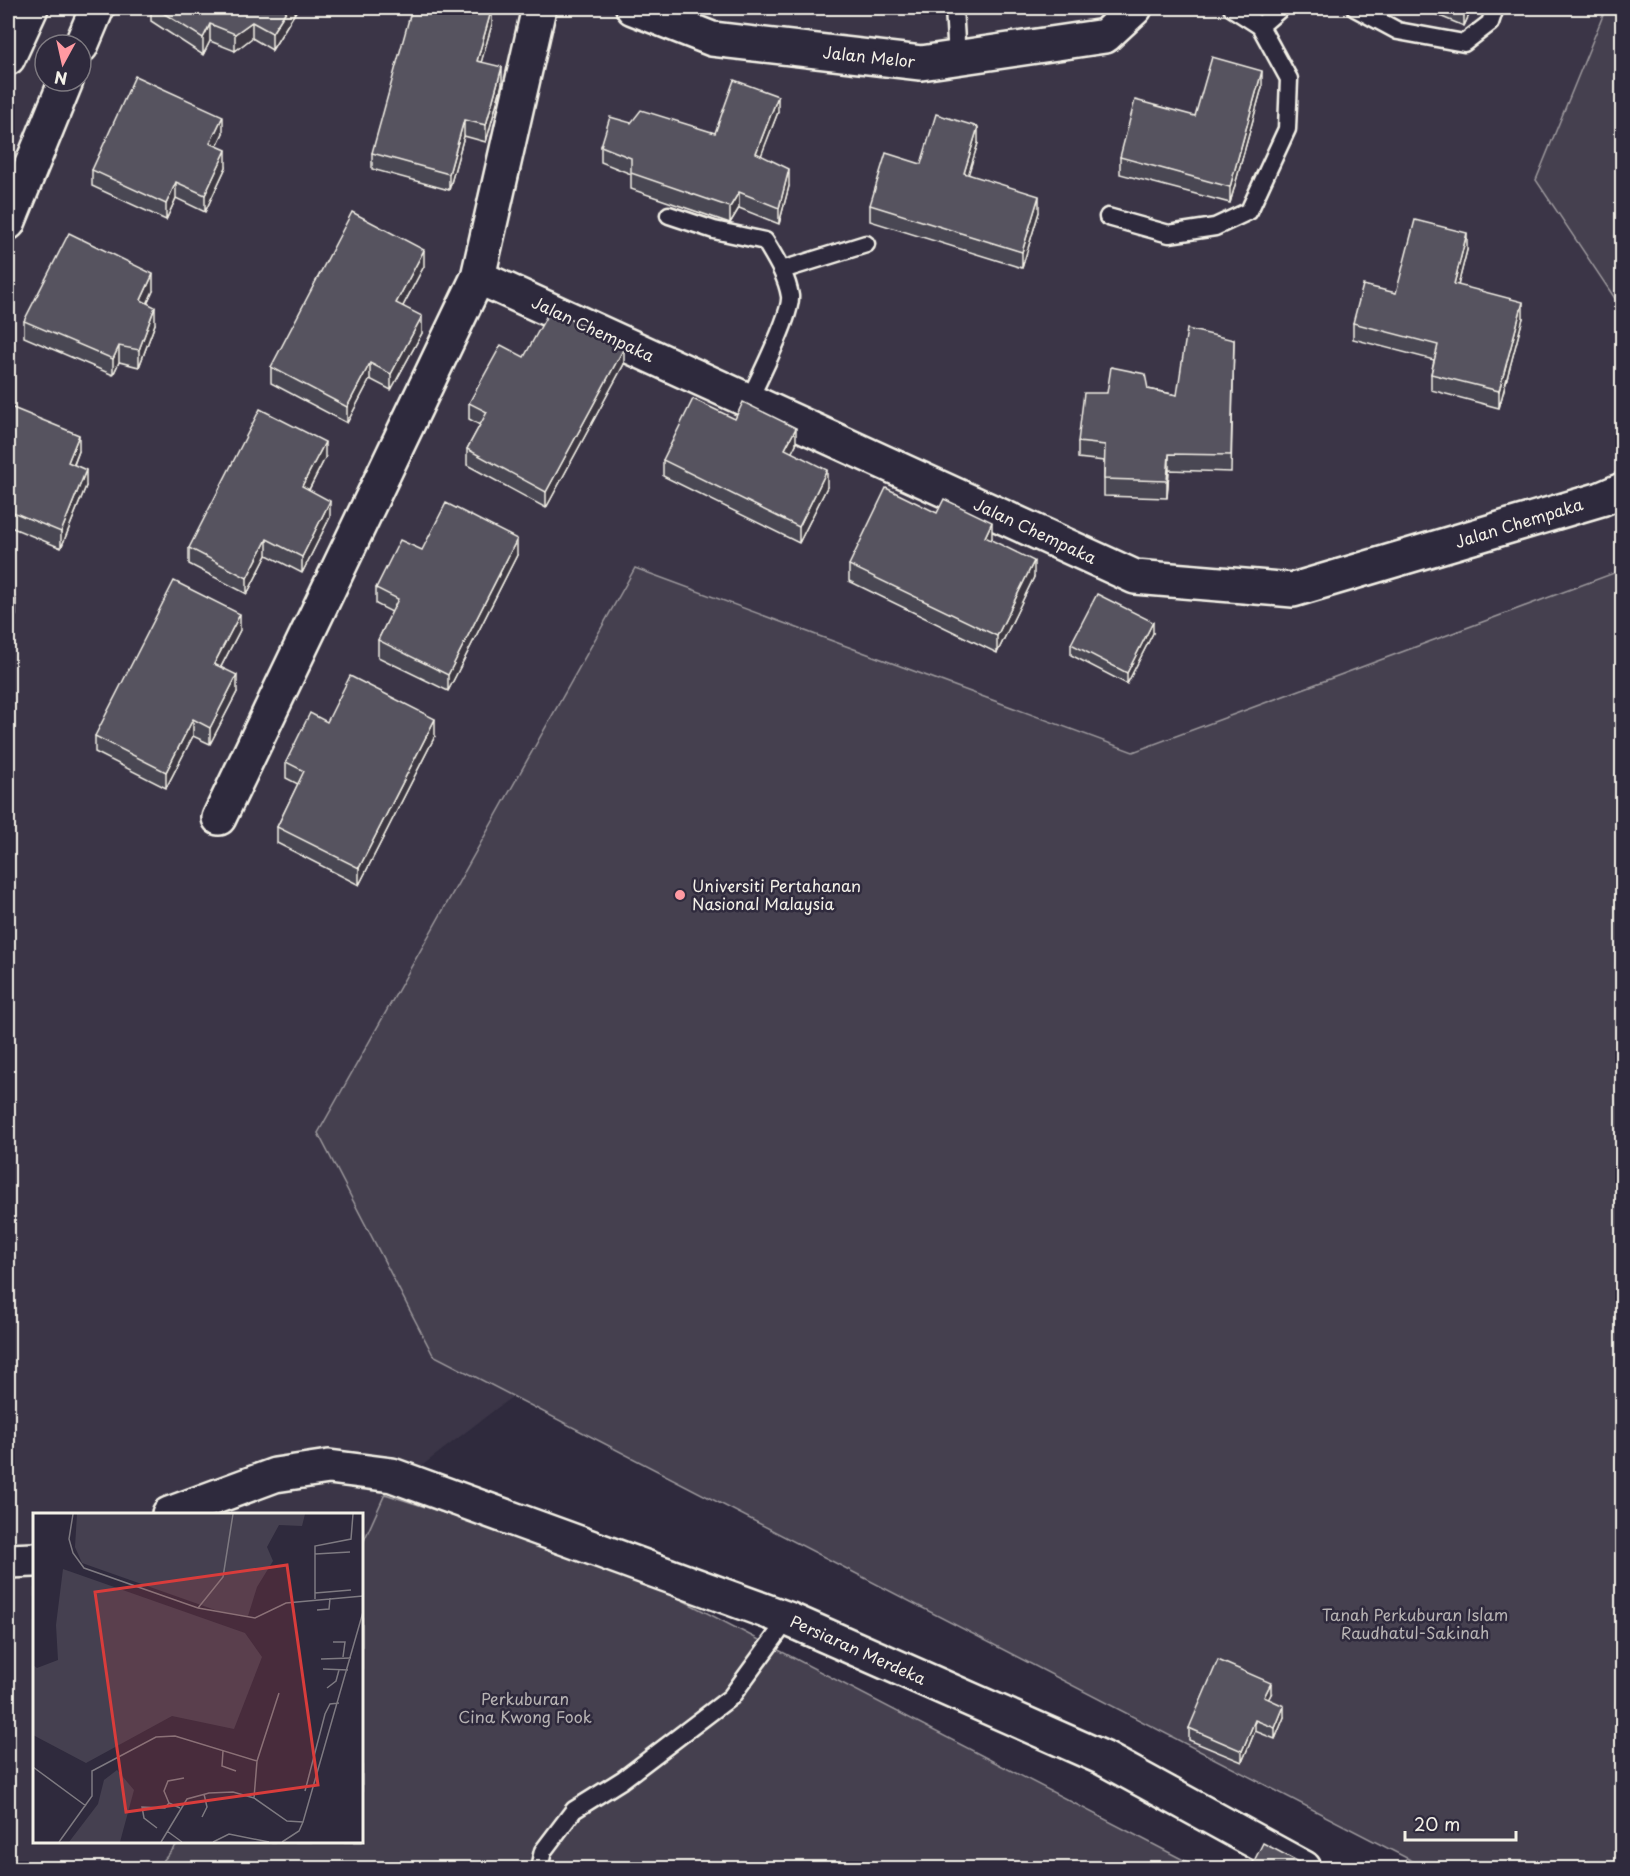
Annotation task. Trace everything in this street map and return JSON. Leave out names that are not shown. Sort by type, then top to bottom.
[{"type":"street","points":[[8,58],[31,8]]},
{"type":"street","points":[[86,33],[97,8]]},
{"type":"street","points":[[219,818],[478,277],[539,8]]},
{"type":"street","name":"Jalan Melor","points":[[633,8],[712,39],[921,63],[1105,36],[1135,8]]},
{"type":"street","points":[[8,223],[61,93]]},
{"type":"street","name":"Jalan Chempaka","points":[[478,277],[1135,577],[1293,590],[1601,499],[1623,490]]},
{"type":"street","name":"Persiaran Merdeka","points":[[174,1513],[274,1475],[329,1467],[392,1475],[788,1619],[1103,1758],[1304,1869]]},
{"type":"street","points":[[8,1561],[33,1560]]},
{"type":"lane","points":[[954,8],[957,58]]},
{"type":"lane","points":[[1108,217],[1169,234],[1215,227],[1249,211],[1287,129],[1289,79],[1260,26],[1232,8]]},
{"type":"lane","points":[[1260,26],[1281,8]]},
{"type":"lane","points":[[1355,8],[1398,32],[1464,43],[1490,23],[1495,8]]},
{"type":"lane","points":[[669,215],[714,230],[765,241],[782,270],[790,298],[777,341],[750,400]]},
{"type":"lane","points":[[782,270],[866,244]]},
{"type":"lane","points":[[539,1869],[543,1851],[574,1809],[622,1780],[731,1697],[788,1619]]},
{"type":"shaded area","name":"Universiti Pertahanan Nasional Malaysia","points":[[8,8],[1622,8],[1622,831],[1082,960],[385,1494],[363,1543],[363,1513],[33,1513],[33,1843],[178,1843],[157,1868],[8,1868]]},
{"type":"green space","points":[[1606,8],[1622,8],[1622,309],[1536,180]]},
{"type":"green space","name":"Tanah Perkuburan Islam Raudhatul-Sakinah","points":[[635,568],[1133,752],[1622,570],[1622,1868],[1426,1868],[433,1355],[318,1133]]},
{"type":"green space","name":"Perkuburan Cina Kwong Fook","points":[[385,1494],[630,1573],[1199,1868],[157,1868],[178,1843],[363,1843],[363,1543]]},
{"type":"building","points":[[155,8],[288,8],[272,33],[252,22],[235,34],[210,24],[203,38]]},
{"type":"building","points":[[412,8],[492,8],[477,61],[502,67],[486,125],[464,120],[449,174],[372,153]]},
{"type":"building","points":[[1212,57],[1262,71],[1230,187],[1120,157],[1135,100],[1195,116]]},
{"type":"building","points":[[135,76],[223,116],[210,143],[226,150],[205,195],[176,182],[166,204],[92,170]]},
{"type":"building","points":[[734,80],[778,96],[756,153],[789,169],[779,208],[739,192],[730,207],[631,173],[631,158],[601,146],[610,117],[631,123],[641,110],[715,133]]},
{"type":"building","points":[[936,114],[978,127],[964,173],[1039,196],[1022,252],[870,205],[886,153],[921,164]]},
{"type":"building","points":[[352,212],[424,250],[396,303],[422,316],[391,374],[370,363],[347,407],[271,367]]},
{"type":"building","points":[[1415,220],[1467,233],[1454,284],[1523,302],[1499,391],[1431,374],[1438,345],[1353,323],[1363,285],[1396,293]]},
{"type":"building","points":[[69,233],[153,274],[141,300],[155,307],[139,350],[119,346],[113,359],[24,321]]},
{"type":"building","points":[[551,308],[624,348],[546,492],[467,449],[487,412],[469,403],[501,345],[524,357]]},
{"type":"building","points":[[1187,329],[1234,340],[1231,455],[1169,454],[1167,481],[1104,479],[1105,445],[1078,442],[1084,393],[1107,393],[1111,367],[1145,374],[1148,389],[1177,395]]},
{"type":"building","points":[[693,399],[735,419],[743,402],[796,428],[785,449],[827,470],[799,527],[663,460]]},
{"type":"building","points":[[8,406],[79,435],[68,462],[86,470],[61,532],[8,510]]},
{"type":"building","points":[[260,409],[325,442],[302,486],[330,501],[302,557],[267,539],[247,578],[189,548]]},
{"type":"building","points":[[886,488],[937,513],[944,499],[992,522],[985,537],[1034,561],[997,636],[849,565]]},
{"type":"building","points":[[446,503],[517,539],[448,675],[378,640],[398,599],[376,588],[400,540],[422,550]]},
{"type":"building","points":[[174,581],[240,614],[214,664],[237,675],[210,728],[193,719],[166,772],[95,736]]},
{"type":"building","points":[[1097,594],[1153,622],[1127,673],[1071,644]]},
{"type":"building","points":[[8,595],[16,599],[8,616]]},
{"type":"building","points":[[350,676],[435,719],[359,868],[277,827],[304,771],[286,762],[310,713],[327,722]]},
{"type":"building","points":[[1218,1660],[1271,1683],[1264,1697],[1284,1706],[1275,1728],[1255,1720],[1242,1751],[1189,1728]]},
{"type":"building","points":[[1263,1843],[1312,1869],[1250,1869]]},
{"type":"place","name":"Universiti Pertahanan Nasional Malaysia","points":[[680,895]]}]
